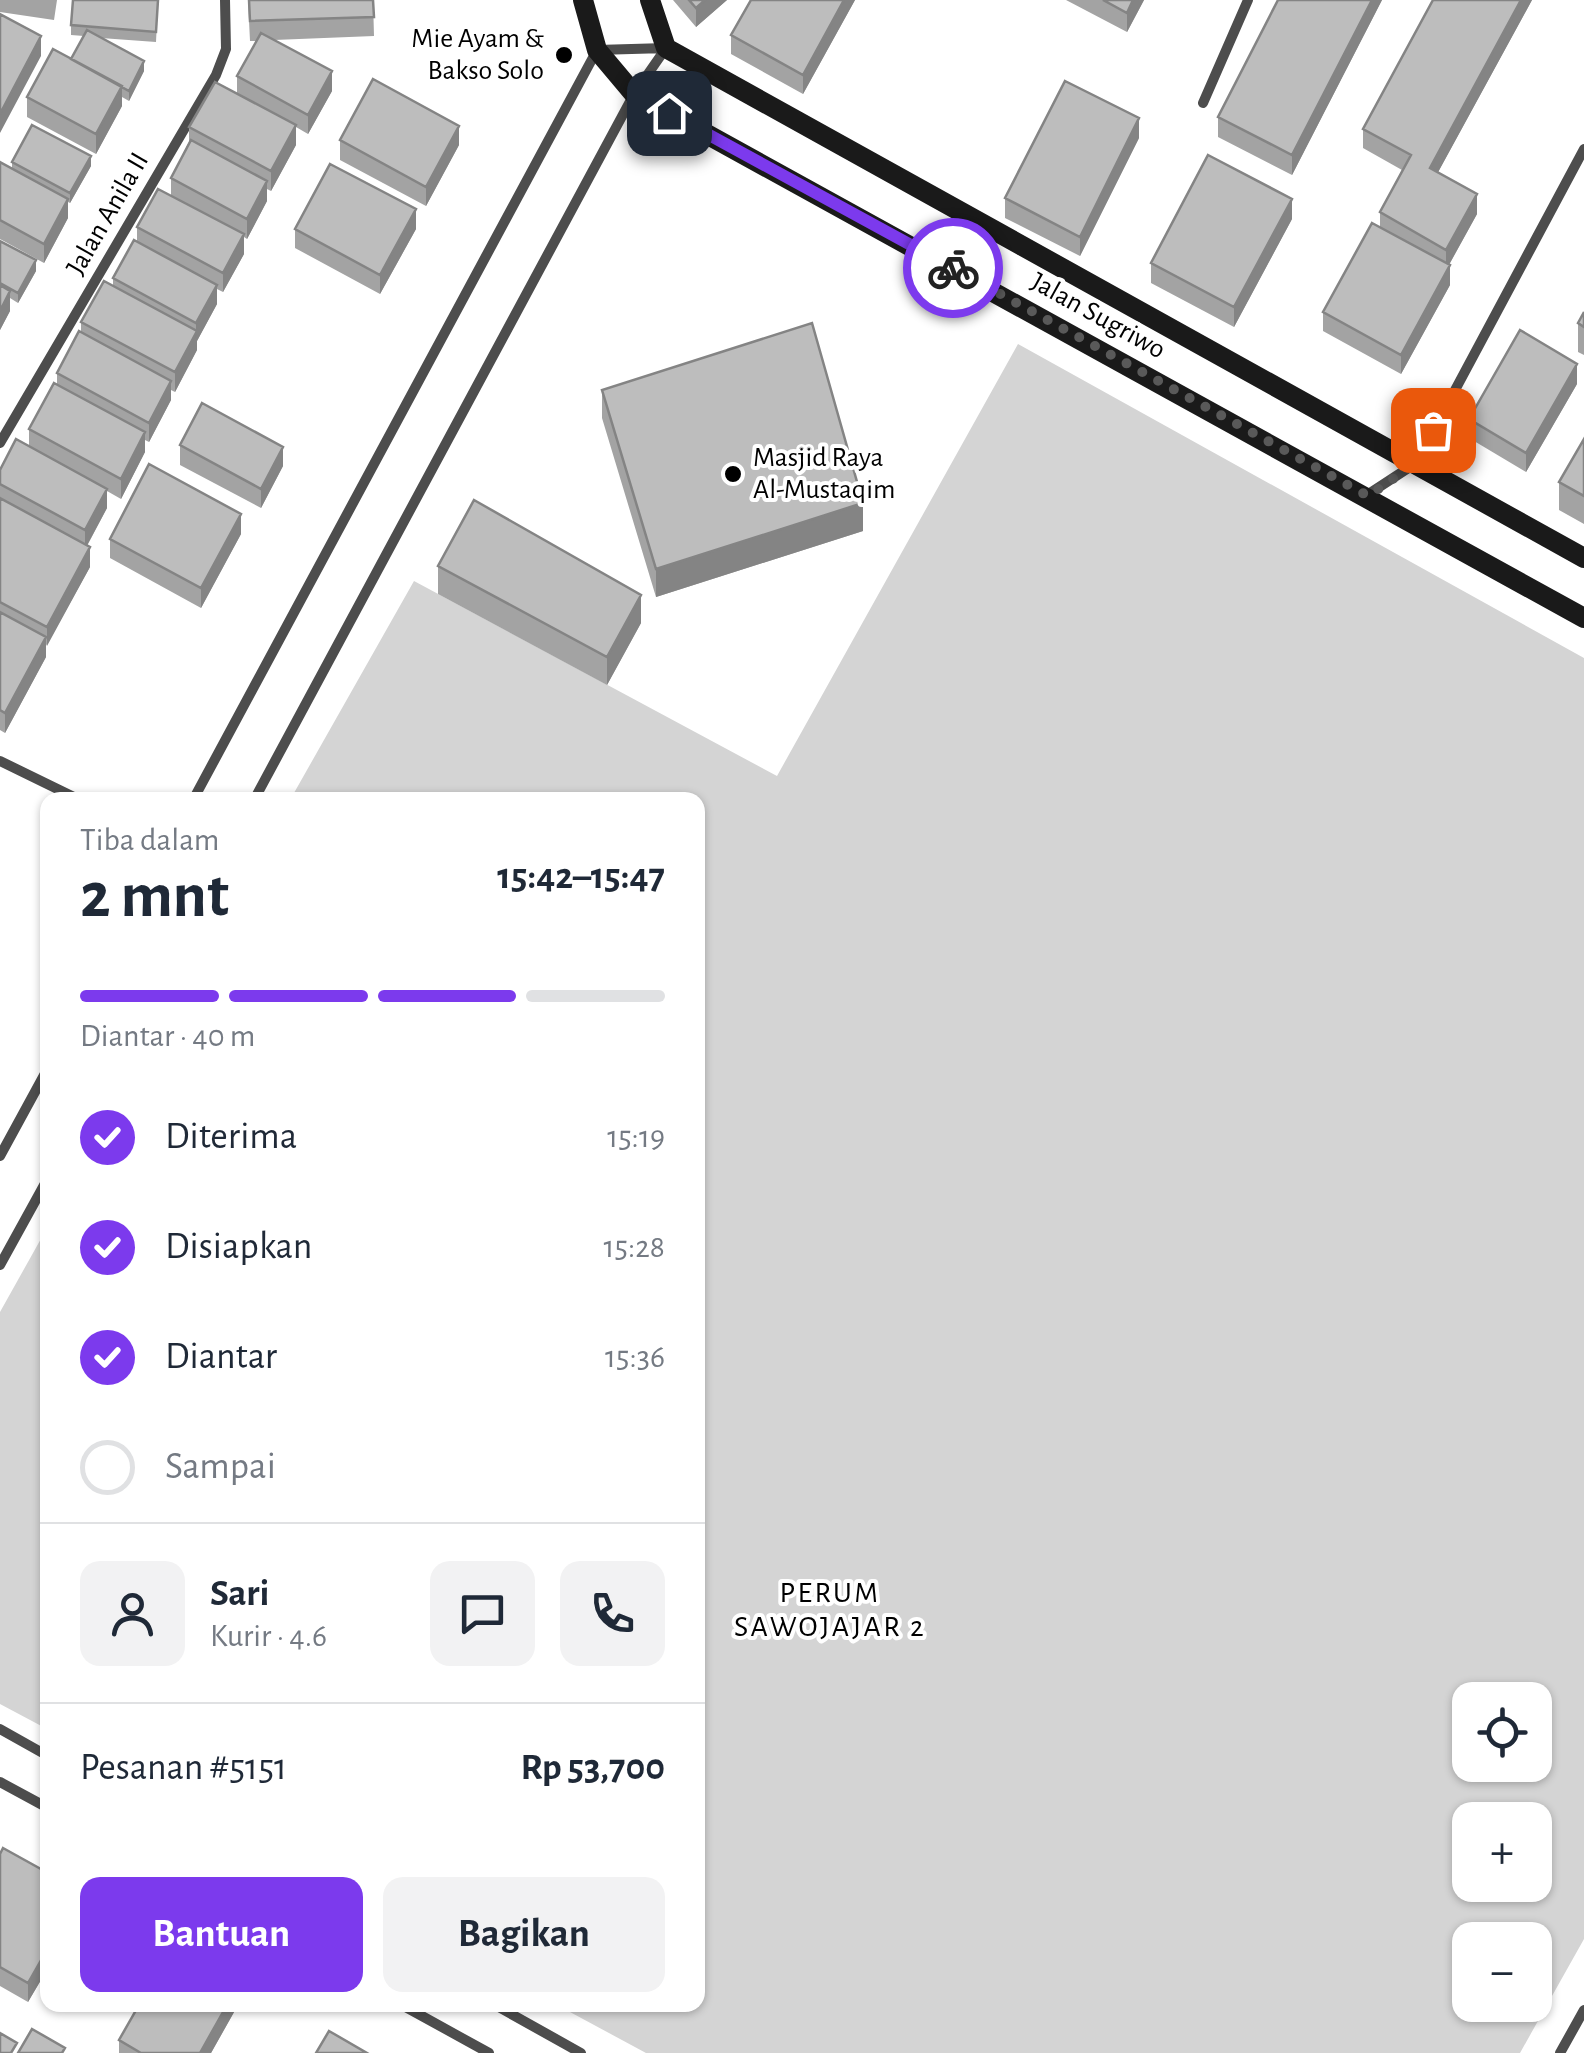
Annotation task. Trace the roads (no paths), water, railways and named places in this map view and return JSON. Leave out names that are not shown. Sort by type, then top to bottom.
[{"type":"street","name":"Jalan Anila II","points":[[0,442],[216,75],[226,49],[224,0]]},
{"type":"street","points":[[197,792],[597,50],[583,0]]},
{"type":"street","points":[[650,0],[666,48]]},
{"type":"street","points":[[1203,104],[1248,0]]},
{"type":"street","points":[[597,50],[666,48]]},
{"type":"street","points":[[258,792],[634,94],[666,48]]},
{"type":"street","name":"Jalan Sugriwo","points":[[666,48],[1584,558]]},
{"type":"street","name":"Jalan Sugriwo","points":[[597,50],[634,94],[1584,618]]},
{"type":"street","points":[[1368,496],[1416,463],[1584,149]]},
{"type":"street","points":[[0,761],[64,792]]},
{"type":"street","points":[[0,1156],[40,1083]]},
{"type":"street","points":[[0,1265],[40,1192]]},
{"type":"street","points":[[0,1730],[40,1752]]},
{"type":"street","points":[[0,1782],[40,1804]]},
{"type":"street","points":[[1560,2053],[1584,2010]]},
{"type":"street","points":[[415,2012],[489,2053]]},
{"type":"street","points":[[508,2012],[581,2053]]},
{"type":"place","name":"Mie Ayam & Bakso Solo","points":[[564,55]]},
{"type":"place","name":"Masjid Raya Al-Mustaqim","points":[[733,474]]},
{"type":"district","name":"PERUM SAWOJAJAR 2","points":[[830,1610]]}]
